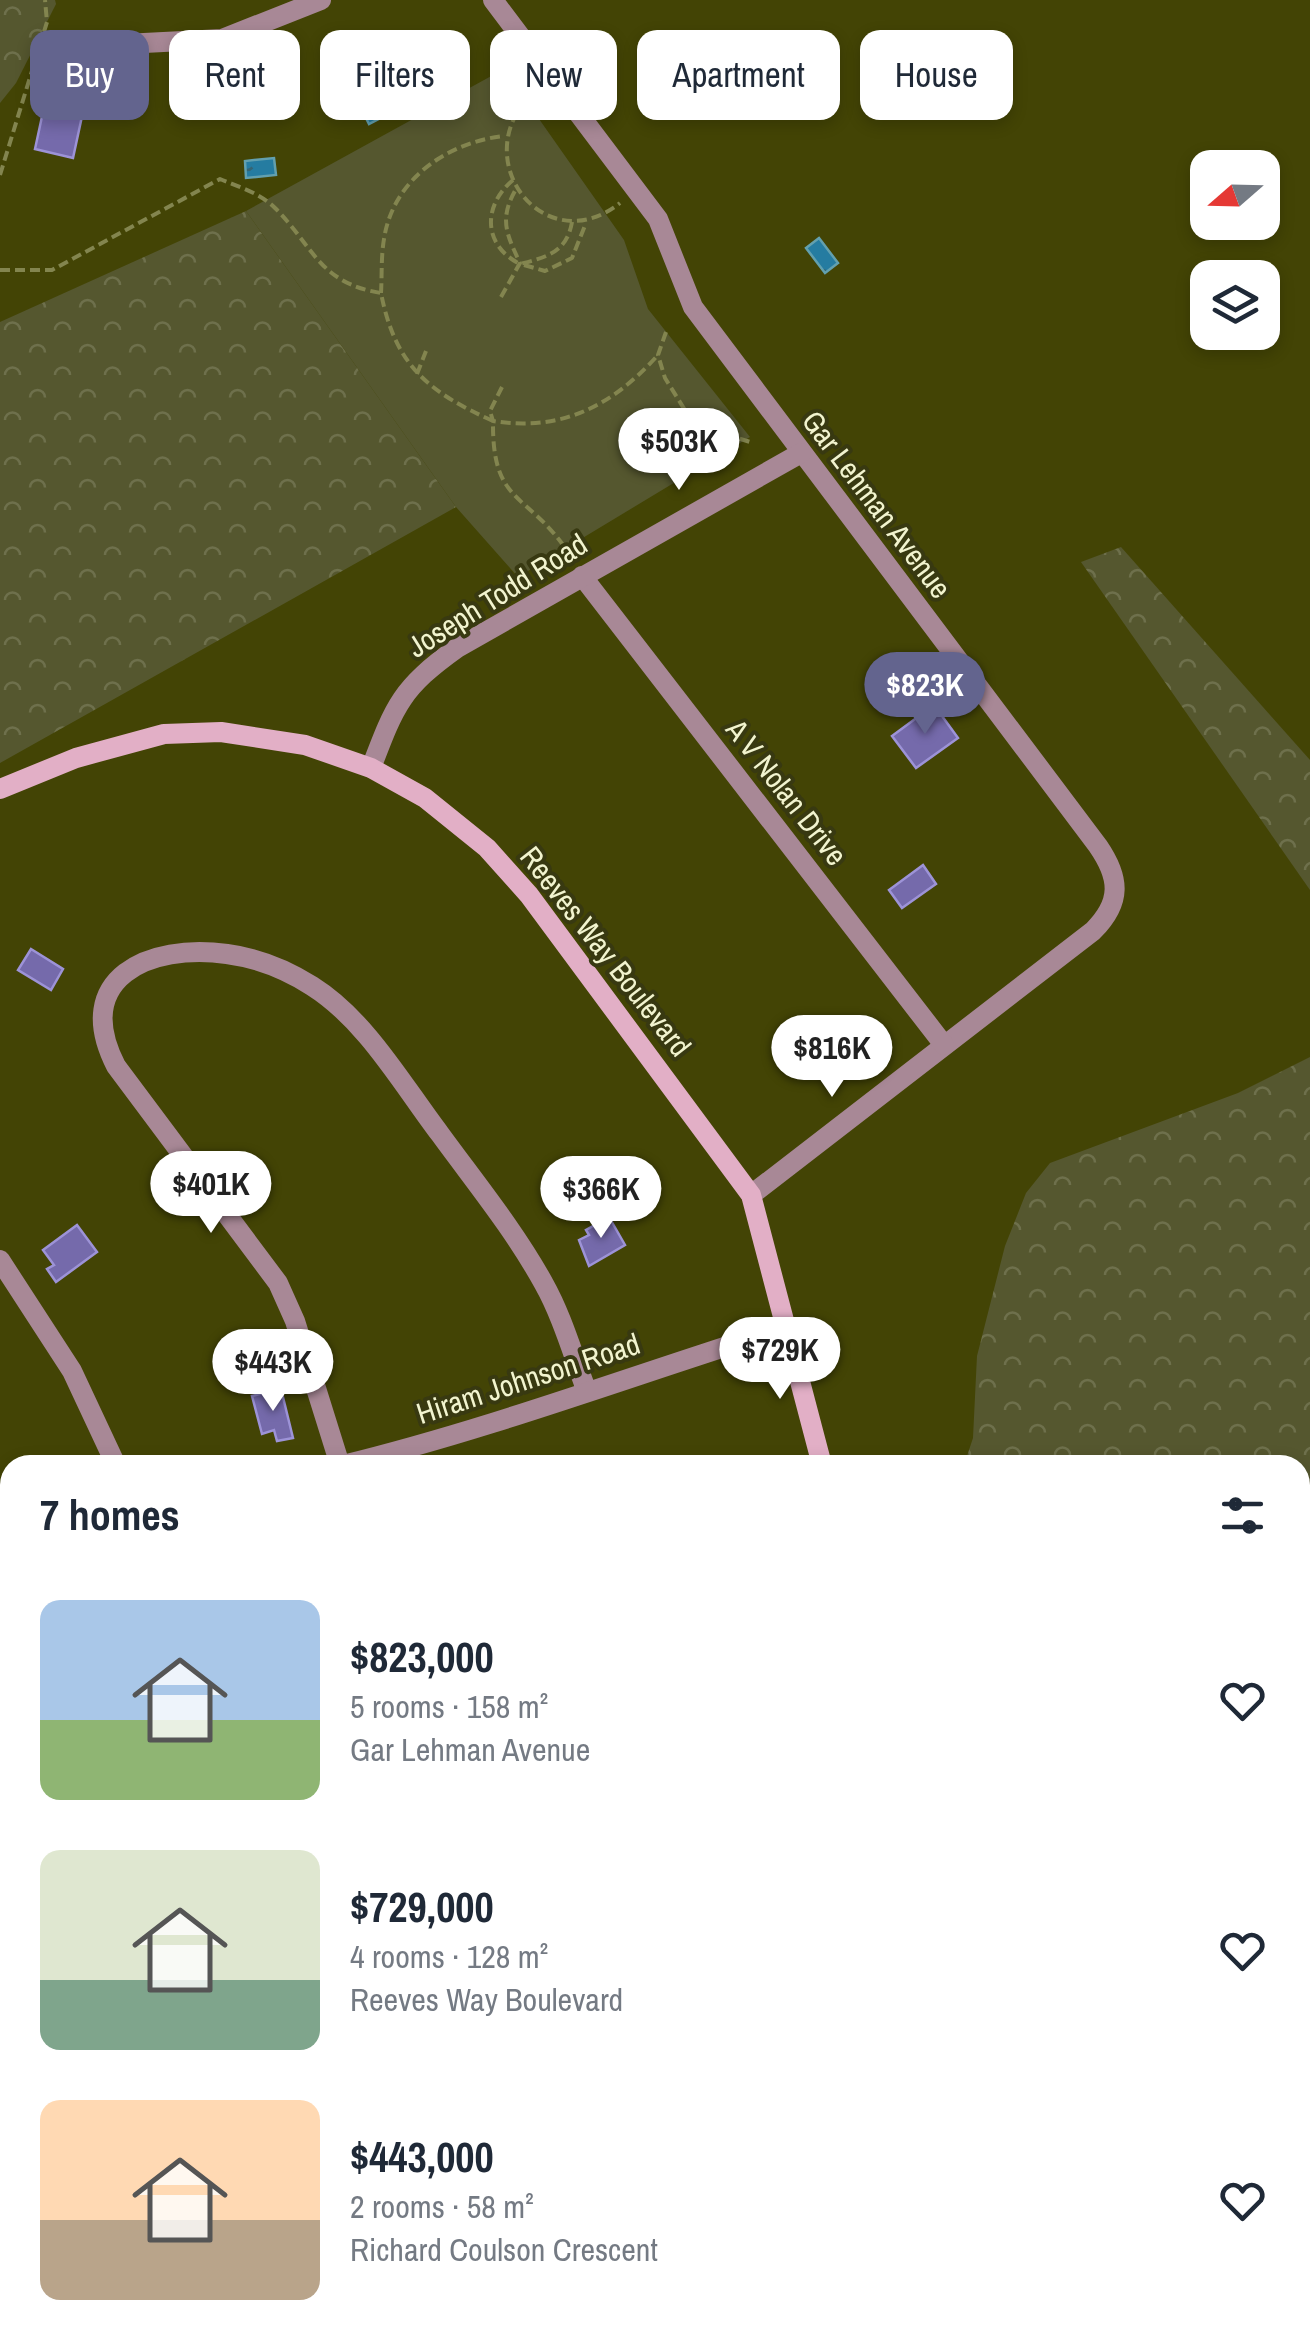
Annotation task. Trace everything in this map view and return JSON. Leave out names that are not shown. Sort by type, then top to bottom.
[{"type":"street","points":[[149,43],[222,39],[322,0]]},
{"type":"street","name":"Gar Lehman Avenue","points":[[493,0],[516,30]]},
{"type":"street","name":"Gar Lehman Avenue","points":[[583,120],[658,219],[693,307],[1098,846],[1116,882],[1113,907],[1093,931],[750,1195]]},
{"type":"street","name":"Joseph Todd Road","points":[[371,768],[397,701],[420,675],[582,576],[801,453]]},
{"type":"street","name":"A V Nolan Drive","points":[[582,576],[944,1045]]},
{"type":"street","name":"Reeves Way Boulevard","points":[[0,790],[76,758],[164,734],[221,732],[305,745],[371,768],[425,798],[487,848],[529,895],[750,1195],[819,1455]]},
{"type":"street","points":[[339,1455],[295,1321],[278,1283],[116,1066],[104,1042],[102,998],[116,978],[137,965],[176,954],[226,953],[266,962],[314,986],[362,1029],[545,1285],[586,1389]]},
{"type":"street","points":[[0,1260],[72,1371],[111,1455]]},
{"type":"street","name":"Hiram Johnson Road","points":[[380,1455],[472,1431],[586,1389],[787,1327]]},
{"type":"path","points":[[0,175],[47,22],[44,0]]},
{"type":"path","points":[[513,120],[506,136],[513,180],[534,208],[572,222],[586,220],[614,208],[636,190]]},
{"type":"path","points":[[506,136],[453,148],[424,167],[396,206],[384,237],[381,293],[393,340],[417,374],[456,402],[493,421],[536,424],[592,411],[624,389],[658,355],[666,332]]},
{"type":"path","points":[[0,270],[52,270],[220,179],[274,207],[328,272],[345,284],[381,293]]},
{"type":"path","points":[[513,180],[498,193],[489,222],[492,239],[506,257],[546,271],[559,266],[578,247],[586,220]]},
{"type":"path","points":[[516,189],[504,211],[503,228],[520,264]]},
{"type":"path","points":[[501,297],[520,264],[561,250],[569,238],[572,222]]},
{"type":"path","points":[[417,374],[426,351]]},
{"type":"path","points":[[658,355],[665,378],[688,415],[700,426],[750,442]]},
{"type":"path","points":[[502,387],[490,411],[496,470],[504,488],[548,522],[568,552]]},
{"type":"green space","points":[[0,0],[55,0],[43,30],[30,30],[30,55],[0,103]]},
{"type":"green space","points":[[490,77],[490,120],[540,120],[624,240],[648,309],[750,437],[518,577],[456,507],[246,211],[411,120],[470,120],[470,88]]},
{"type":"green space","points":[[246,211],[456,507],[0,763],[0,322]]},
{"type":"green space","points":[[1121,547],[1310,760],[1310,890],[1081,562]]},
{"type":"green space","points":[[1310,1057],[1310,1455],[967,1455],[973,1438],[977,1356],[1005,1246],[1026,1193],[1050,1163],[1238,1093]]},
{"type":"water","points":[[274,158],[276,175],[246,178],[245,161]]},
{"type":"water","points":[[819,238],[838,263],[825,273],[806,248]]},
{"type":"building","points":[[41,120],[81,120],[73,158],[35,149]]},
{"type":"building","points":[[934,705],[958,738],[916,768],[892,736]]},
{"type":"building","points":[[923,865],[936,884],[902,908],[889,890]]},
{"type":"building","points":[[31,949],[63,969],[51,990],[18,970]]},
{"type":"building","points":[[609,1217],[625,1245],[589,1266],[579,1240],[589,1235],[586,1230]]},
{"type":"building","points":[[77,1225],[97,1252],[56,1282],[47,1269],[54,1265],[43,1250]]},
{"type":"building","points":[[281,1389],[293,1438],[277,1441],[274,1430],[262,1434],[252,1396]]}]
